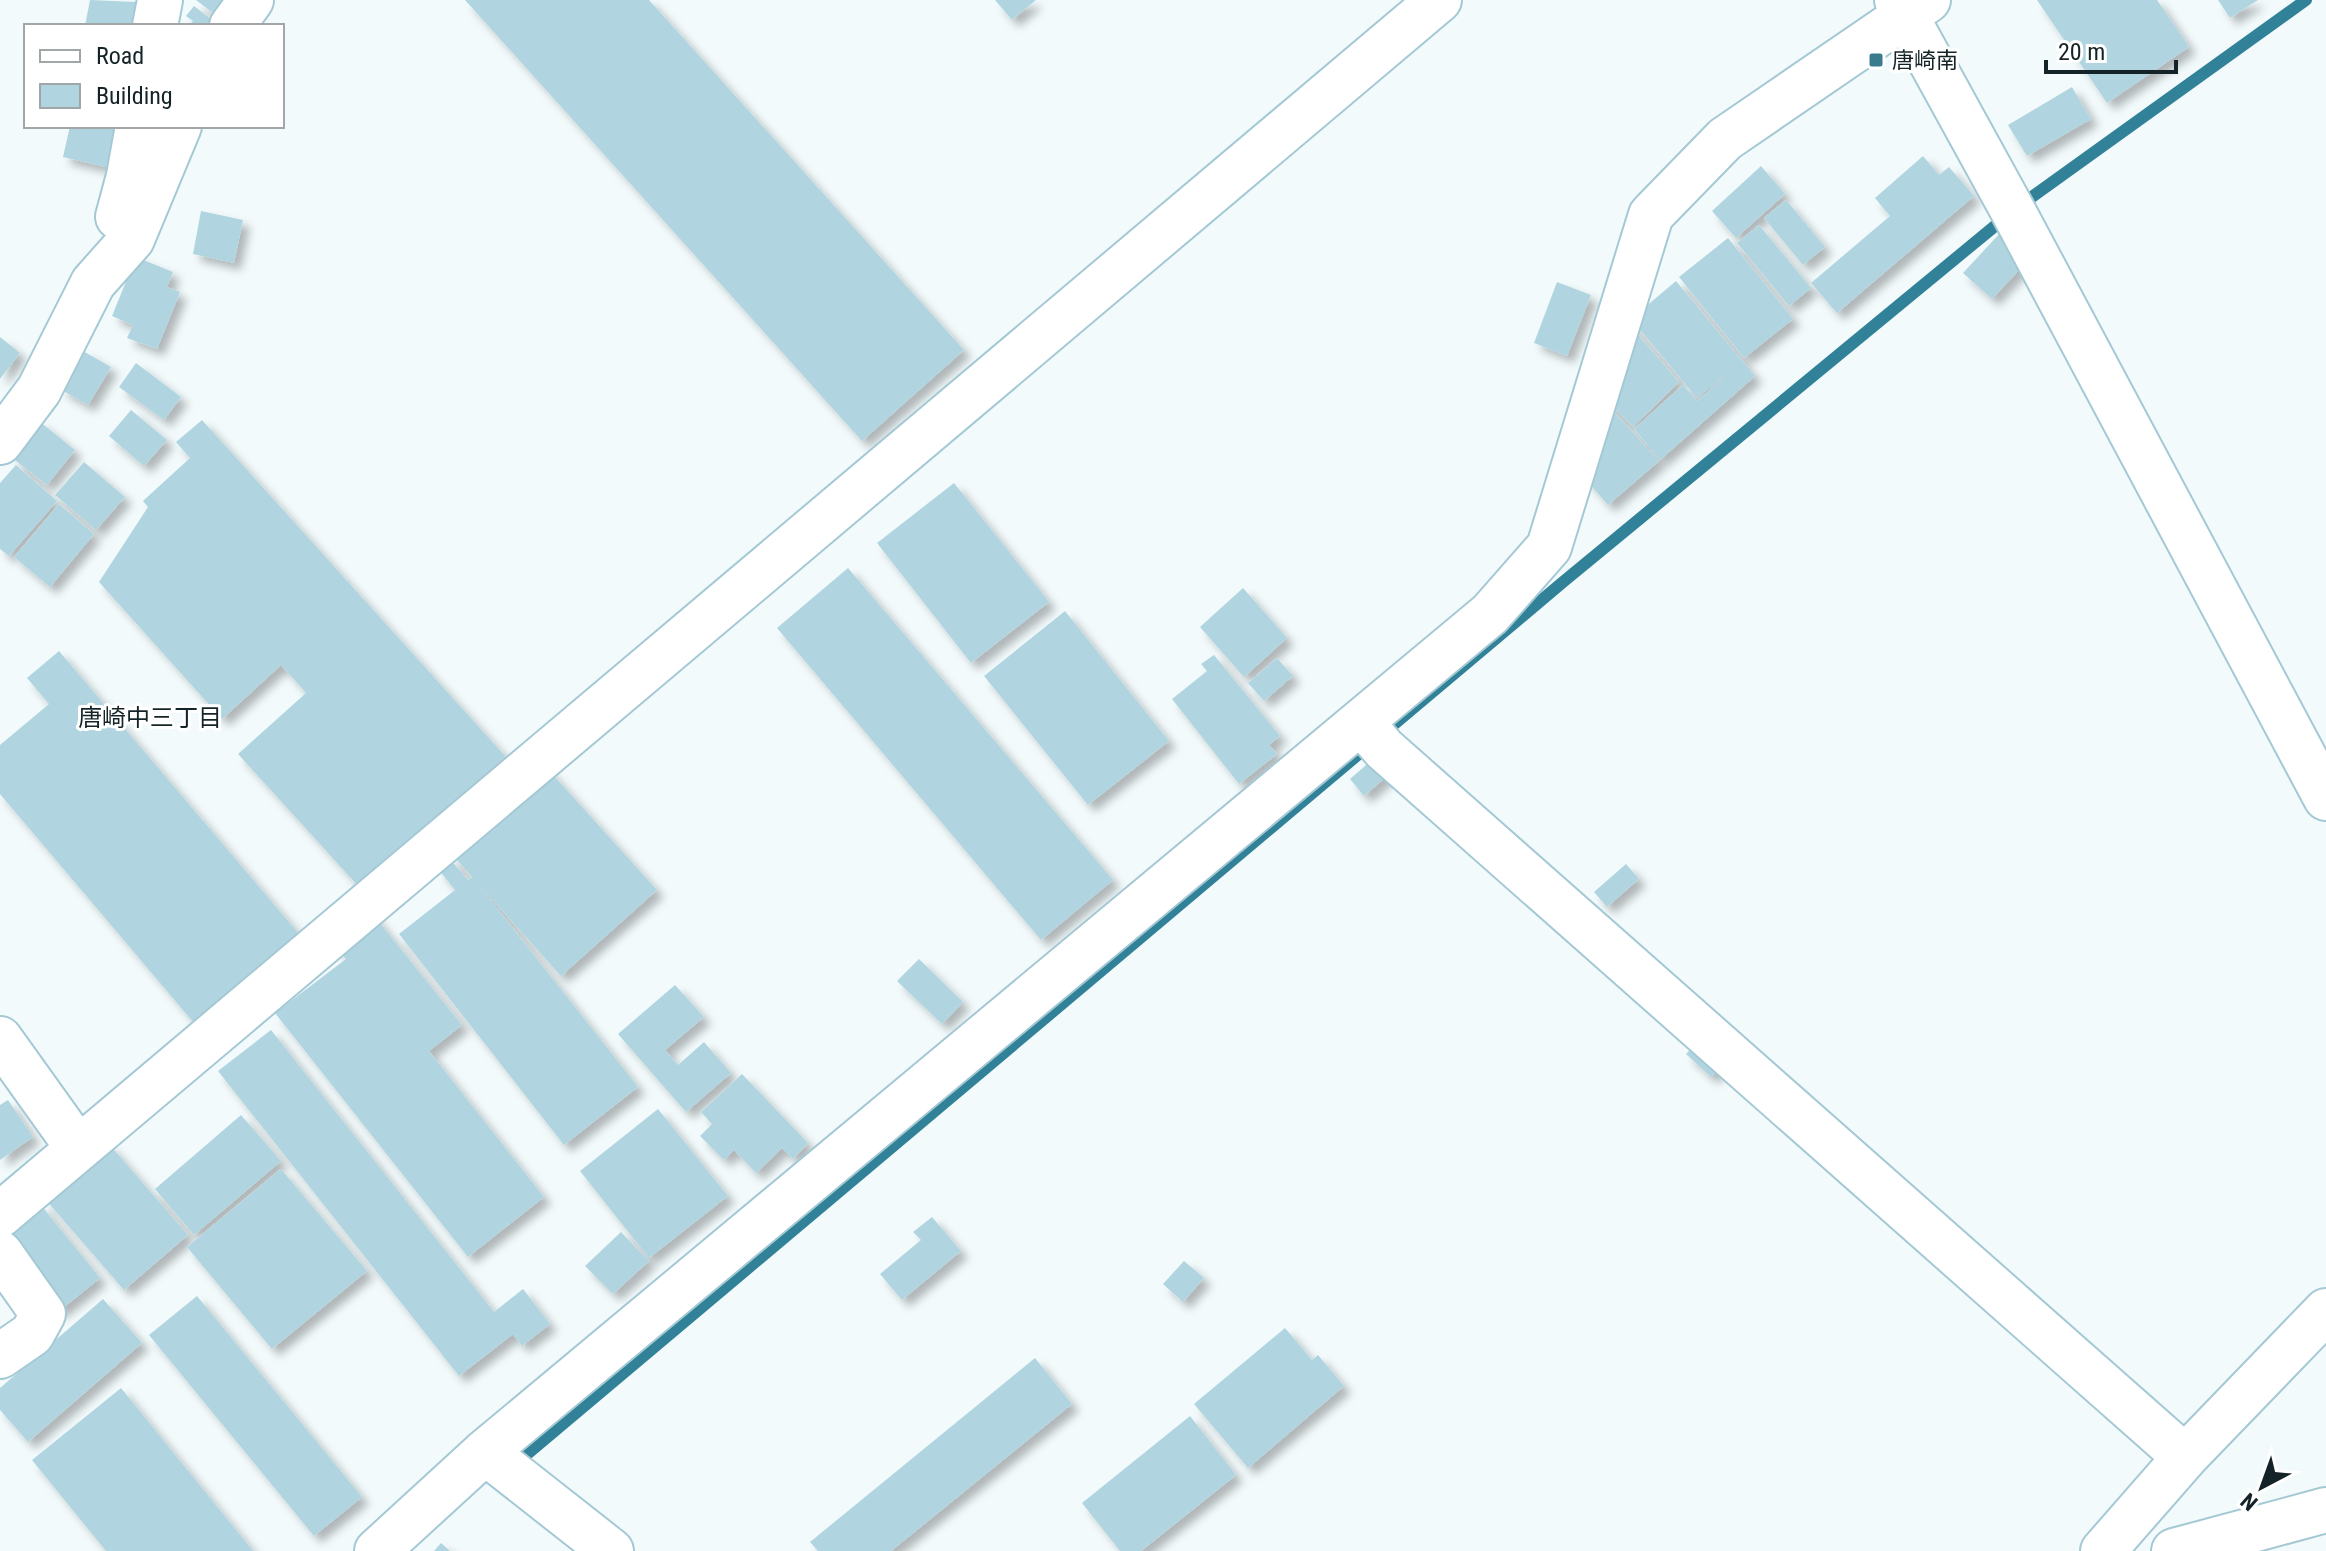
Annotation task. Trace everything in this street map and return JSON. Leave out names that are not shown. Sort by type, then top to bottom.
[{"type":"street","points":[[155,24],[160,0]]},
{"type":"street","points":[[233,24],[251,0]]},
{"type":"street","points":[[0,1215],[1439,0]]},
{"type":"street","points":[[377,1551],[485,1452],[1490,614],[1549,547],[1651,215],[1725,139],[1910,5],[2326,798]]},
{"type":"street","points":[[0,442],[39,390],[93,283],[115,228],[138,128]]},
{"type":"street","points":[[93,283],[132,239],[178,128]]},
{"type":"street","points":[[1361,722],[1384,749],[2185,1457]]},
{"type":"street","points":[[0,1039],[78,1148]]},
{"type":"street","points":[[0,1253],[43,1314],[32,1334],[0,1356]]},
{"type":"street","points":[[2103,1551],[2185,1457],[2326,1311]]},
{"type":"street","points":[[485,1452],[611,1551]]},
{"type":"street","points":[[2174,1551],[2326,1510]]},
{"type":"building","points":[[90,0],[136,2],[131,24],[85,24]]},
{"type":"building","points":[[196,0],[230,0],[217,16]]},
{"type":"building","points":[[465,0],[649,0],[964,350],[862,441]]},
{"type":"building","points":[[995,0],[1036,0],[1012,20]]},
{"type":"building","points":[[2037,0],[2157,0],[2189,47],[2107,103]]},
{"type":"building","points":[[2218,0],[2258,0],[2230,18]]},
{"type":"building","points":[[194,6],[217,24],[191,24],[193,21],[186,16]]},
{"type":"building","points":[[2072,87],[2091,119],[2027,156],[2008,125]]},
{"type":"building","points":[[70,128],[115,128],[106,167],[63,157]]},
{"type":"building","points":[[1923,156],[1939,175],[1949,167],[1974,196],[1837,313],[1811,283],[1890,216],[1875,198]]},
{"type":"building","points":[[1761,166],[1785,194],[1736,238],[1712,211]]},
{"type":"building","points":[[1786,200],[1825,247],[1803,265],[1764,218]]},
{"type":"building","points":[[201,211],[243,220],[234,263],[193,254]]},
{"type":"building","points":[[1759,225],[1811,288],[1789,306],[1737,243]]},
{"type":"building","points":[[2002,231],[2031,257],[1992,299],[1963,273]]},
{"type":"building","points":[[1728,238],[1793,319],[1744,358],[1679,277]]},
{"type":"building","points":[[136,257],[173,272],[167,287],[180,292],[157,349],[127,338],[133,325],[112,316]]},
{"type":"building","points":[[1676,281],[1755,376],[1660,460],[1634,429],[1683,385],[1697,401],[1737,365],[1697,398],[1631,319]]},
{"type":"building","points":[[1557,282],[1591,295],[1567,356],[1534,343]]},
{"type":"building","points":[[1628,323],[1679,382],[1633,427],[1604,398]]},
{"type":"building","points":[[0,337],[20,353],[0,379]]},
{"type":"building","points":[[83,351],[111,367],[88,405],[60,389]]},
{"type":"building","points":[[136,363],[181,397],[164,420],[119,387]]},
{"type":"building","points":[[1604,401],[1659,461],[1608,505],[1581,474]]},
{"type":"building","points":[[131,410],[167,440],[144,466],[109,436]]},
{"type":"building","points":[[202,420],[505,756],[359,887],[238,754],[306,693],[281,665],[222,719],[99,582],[148,507],[143,501],[190,458],[176,442]]},
{"type":"building","points":[[39,421],[75,450],[47,485],[11,457]]},
{"type":"building","points":[[84,462],[125,497],[96,530],[55,495]]},
{"type":"building","points":[[16,465],[57,501],[9,556],[0,549],[0,483]]},
{"type":"building","points":[[954,483],[1049,602],[971,663],[877,543]]},
{"type":"building","points":[[59,504],[94,534],[50,587],[14,557]]},
{"type":"building","points":[[848,568],[1113,880],[1041,940],[777,628]]},
{"type":"building","points":[[1243,588],[1287,638],[1244,677],[1200,627]]},
{"type":"building","points":[[1065,611],[1169,741],[1088,805],[984,676]]},
{"type":"building","points":[[59,651],[299,934],[194,1023],[0,794],[0,745],[49,704],[27,678]]},
{"type":"building","points":[[1214,655],[1280,736],[1269,745],[1277,754],[1239,784],[1172,699],[1207,671],[1201,664]]},
{"type":"building","points":[[1277,658],[1293,676],[1264,701],[1248,683]]},
{"type":"building","points":[[1380,753],[1394,770],[1364,796],[1350,779]]},
{"type":"building","points":[[545,766],[657,890],[561,976],[478,884],[638,1087],[564,1145],[399,934],[455,890],[438,869],[450,859],[468,880],[472,877],[450,852]]},
{"type":"building","points":[[1626,864],[1639,879],[1607,907],[1594,892]]},
{"type":"building","points":[[372,913],[462,1025],[429,1051],[544,1197],[468,1257],[275,1013],[346,959],[333,943]]},
{"type":"building","points":[[919,959],[963,1002],[942,1024],[897,981]]},
{"type":"building","points":[[675,985],[704,1017],[665,1050],[678,1065],[704,1042],[731,1073],[686,1112],[618,1034]]},
{"type":"building","points":[[271,1030],[494,1312],[523,1289],[550,1324],[522,1346],[513,1334],[459,1376],[218,1071]]},
{"type":"building","points":[[1703,1035],[1729,1058],[1711,1077],[1686,1054]]},
{"type":"building","points":[[742,1074],[808,1143],[793,1159],[782,1148],[756,1173],[734,1150],[724,1160],[700,1136],[712,1124],[701,1112]]},
{"type":"building","points":[[8,1100],[33,1137],[0,1160],[0,1105]]},
{"type":"building","points":[[658,1109],[728,1196],[649,1258],[580,1171]]},
{"type":"building","points":[[241,1115],[281,1161],[194,1235],[155,1189]]},
{"type":"building","points":[[109,1144],[188,1235],[124,1290],[45,1199]]},
{"type":"building","points":[[281,1169],[367,1271],[272,1349],[187,1247]]},
{"type":"building","points":[[41,1205],[100,1278],[58,1312],[0,1239]]},
{"type":"building","points":[[932,1217],[961,1251],[902,1300],[880,1274],[921,1240],[913,1232]]},
{"type":"building","points":[[621,1232],[649,1261],[613,1294],[585,1266]]},
{"type":"building","points":[[1184,1261],[1204,1278],[1183,1302],[1163,1284]]},
{"type":"building","points":[[197,1296],[362,1497],[314,1536],[149,1335]]},
{"type":"building","points":[[103,1299],[142,1343],[28,1442],[0,1410],[0,1388]]},
{"type":"building","points":[[1285,1328],[1312,1360],[1318,1355],[1344,1386],[1248,1468],[1194,1404]]},
{"type":"building","points":[[1035,1358],[1072,1404],[891,1551],[818,1551],[810,1542]]},
{"type":"building","points":[[121,1388],[253,1551],[106,1551],[32,1460]]},
{"type":"building","points":[[1190,1416],[1236,1475],[1141,1551],[1120,1551],[1082,1503]]},
{"type":"building","points":[[441,1543],[450,1551],[434,1551]]},
{"type":"waterway","points":[[513,1466],[1563,582],[2018,207],[2306,0]]},
{"type":"place","name":"唐崎南","points":[[1876,60]]},
{"type":"district","name":"唐崎中三丁目","points":[[150,718]]}]
